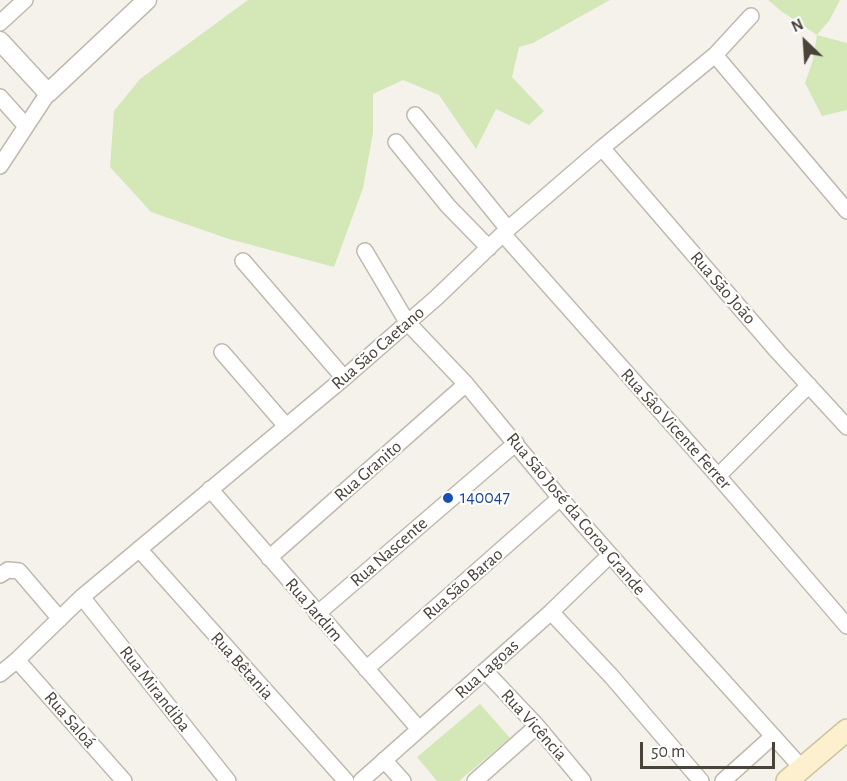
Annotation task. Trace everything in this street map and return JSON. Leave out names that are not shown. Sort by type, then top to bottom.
[{"type":"main road","points":[[794,774],[847,730]]},
{"type":"street","points":[[0,23],[25,0]]},
{"type":"street","points":[[0,166],[48,93],[137,3]]},
{"type":"street","name":"Rua São Caetano","points":[[6,666],[82,597],[344,378],[506,231],[602,148],[715,55],[751,16]]},
{"type":"street","points":[[0,41],[48,93]]},
{"type":"street","points":[[715,55],[847,211]]},
{"type":"street","points":[[0,97],[25,125]]},
{"type":"street","name":"Rua Sâo Vicente Ferrer","points":[[415,115],[506,231],[847,626]]},
{"type":"street","points":[[396,142],[448,206],[489,248]]},
{"type":"street","name":"Rua São João","points":[[602,148],[847,427]]},
{"type":"street","name":"Rua São José da Coroa Grande","points":[[365,251],[407,322],[466,384],[560,498],[772,737],[794,774]]},
{"type":"street","points":[[243,261],[344,378]]},
{"type":"street","points":[[222,352],[286,426]]},
{"type":"street","name":"Rua Granito","points":[[269,558],[466,384]]},
{"type":"street","points":[[718,476],[809,385]]},
{"type":"street","name":"Rua Nascente","points":[[317,614],[516,443]]},
{"type":"street","name":"Rua Jardim","points":[[210,489],[419,729]]},
{"type":"street","name":"Rua São Barao","points":[[366,669],[560,498]]},
{"type":"street","name":"Rua Bêtania","points":[[139,549],[346,781]]},
{"type":"street","name":"Rua Lagoas","points":[[361,781],[551,612],[610,555]]},
{"type":"street","points":[[0,575],[13,569],[19,571],[60,619]]},
{"type":"street","name":"Rua Mirandiba","points":[[82,597],[228,781]]},
{"type":"street","points":[[551,612],[612,677],[701,781]]},
{"type":"street","name":"Rua Saloá","points":[[6,666],[124,781]]},
{"type":"street","name":"Rua Vicência","points":[[485,671],[537,726],[583,781]]},
{"type":"street","points":[[475,781],[493,775],[537,726]]},
{"type":"street","points":[[723,781],[772,737]]},
{"type":"street","points":[[384,760],[403,781]]},
{"type":"green space","points":[[248,0],[610,0],[533,43],[519,47],[512,77],[544,111],[529,125],[496,109],[476,149],[439,95],[403,80],[373,94],[373,133],[363,188],[334,267],[229,239],[151,212],[110,167],[114,111],[140,79]]},
{"type":"green space","points":[[768,0],[840,0],[829,21],[817,35]]},
{"type":"green space","points":[[817,35],[847,43],[847,110],[822,116],[805,83],[813,60]]},
{"type":"green space","points":[[480,704],[510,738],[459,781],[437,781],[417,757]]},
{"type":"place","name":"140047","points":[[448,498]]}]
